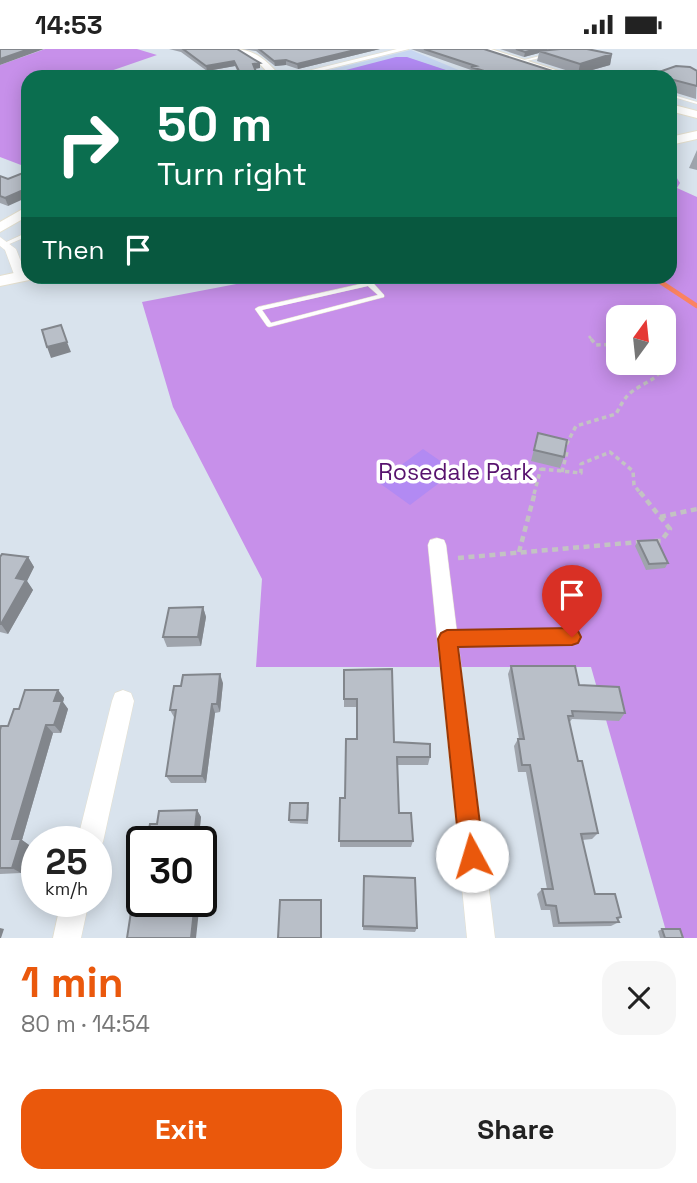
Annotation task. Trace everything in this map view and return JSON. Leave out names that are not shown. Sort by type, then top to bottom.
[{"type":"main road","points":[[481,49],[550,70]]},
{"type":"main road","points":[[677,109],[697,115]]},
{"type":"main road","points":[[677,139],[697,135]]},
{"type":"main road","points":[[0,281],[21,277]]},
{"type":"street","points":[[237,49],[261,60],[270,70]]},
{"type":"street","points":[[317,70],[406,49]]},
{"type":"street","points":[[0,228],[21,217]]},
{"type":"street","points":[[3,242],[21,271]]},
{"type":"street","points":[[438,552],[481,938]]},
{"type":"street","points":[[94,826],[123,701]]},
{"type":"street","points":[[67,938],[72,917]]},
{"type":"lane","points":[[522,61],[552,54]]},
{"type":"lane","points":[[677,97],[697,103]]},
{"type":"lane","points":[[3,242],[21,236]]},
{"type":"lane","points":[[365,284],[258,309],[269,324],[382,296],[370,284]]},
{"type":"lane","points":[[447,639],[572,637]]},
{"type":"path","points":[[589,336],[596,345],[606,345]]},
{"type":"path","points":[[562,473],[567,451],[563,450],[576,426],[616,414],[626,396],[661,375]]},
{"type":"path","points":[[438,552],[519,553],[661,541],[670,529],[634,485],[633,471],[610,452],[581,464],[581,473],[562,473],[541,467],[519,553]]},
{"type":"path","points":[[660,517],[697,509]]},
{"type":"shaded area","points":[[411,50],[458,70],[330,70]]},
{"type":"shaded area","points":[[396,57],[407,57],[446,70],[346,70]]},
{"type":"shaded area","points":[[423,449],[455,471],[410,505],[378,482]]},
{"type":"green space","points":[[45,49],[137,49],[157,55],[114,70],[21,70],[21,165],[0,157],[0,65]]},
{"type":"green space","name":"Rosedale Park","points":[[677,188],[697,197],[697,938],[668,938],[591,667],[256,667],[262,579],[173,407],[142,302],[236,284],[677,284]]},
{"type":"building","points":[[0,49],[29,49],[0,59]]},
{"type":"building","points":[[183,49],[237,49],[260,63],[253,64],[255,70],[238,70],[234,61],[206,66]]},
{"type":"building","points":[[259,49],[359,49],[297,64],[286,60],[274,61]]},
{"type":"building","points":[[424,49],[484,49],[550,70],[481,70],[471,67],[476,66]]},
{"type":"building","points":[[516,49],[537,49],[525,52]]},
{"type":"building","points":[[587,49],[612,54],[580,64],[539,51]]},
{"type":"building","points":[[676,66],[690,67],[697,71],[697,86],[677,81],[677,70],[664,70]]},
{"type":"building","points":[[21,174],[21,191],[5,198],[0,196],[0,176],[8,179]]},
{"type":"building","points":[[61,325],[67,342],[47,347],[42,330]]},
{"type":"building","points":[[538,433],[567,440],[564,457],[534,450]]},
{"type":"building","points":[[657,540],[668,563],[649,564],[638,541]]},
{"type":"building","points":[[2,554],[28,557],[16,578],[26,580],[0,624],[0,557]]},
{"type":"building","points":[[203,607],[198,637],[163,637],[169,608]]},
{"type":"building","points":[[511,666],[575,666],[579,685],[619,687],[625,713],[572,711],[573,716],[568,716],[578,761],[582,761],[598,833],[581,834],[595,894],[615,894],[621,917],[617,918],[619,922],[559,923],[556,906],[546,905],[542,889],[553,889],[530,765],[522,765],[518,739],[524,739]]},
{"type":"building","points":[[392,669],[394,742],[430,744],[430,757],[397,757],[399,813],[411,813],[413,841],[339,841],[340,798],[345,798],[346,739],[357,739],[357,699],[344,699],[344,670]]},
{"type":"building","points":[[220,674],[217,704],[212,704],[202,776],[166,776],[176,710],[170,710],[174,686],[181,686],[183,675]]},
{"type":"building","points":[[25,690],[58,690],[54,701],[62,701],[54,725],[46,725],[12,839],[21,839],[12,868],[0,868],[0,730],[1,726],[8,726],[14,709],[19,709]]},
{"type":"building","points":[[290,803],[308,803],[307,820],[289,820]]},
{"type":"building","points":[[197,810],[195,826],[150,826],[157,824],[159,811]]},
{"type":"building","points":[[364,876],[415,878],[417,928],[363,926]]},
{"type":"building","points":[[280,900],[321,900],[321,938],[278,938]]},
{"type":"building","points":[[130,917],[193,917],[191,938],[127,938]]},
{"type":"building","points":[[662,929],[680,929],[683,938],[665,938]]},
{"type":"waterway","points":[[664,284],[697,306]]},
{"type":"route","points":[[472,856],[447,639],[572,637]]}]
